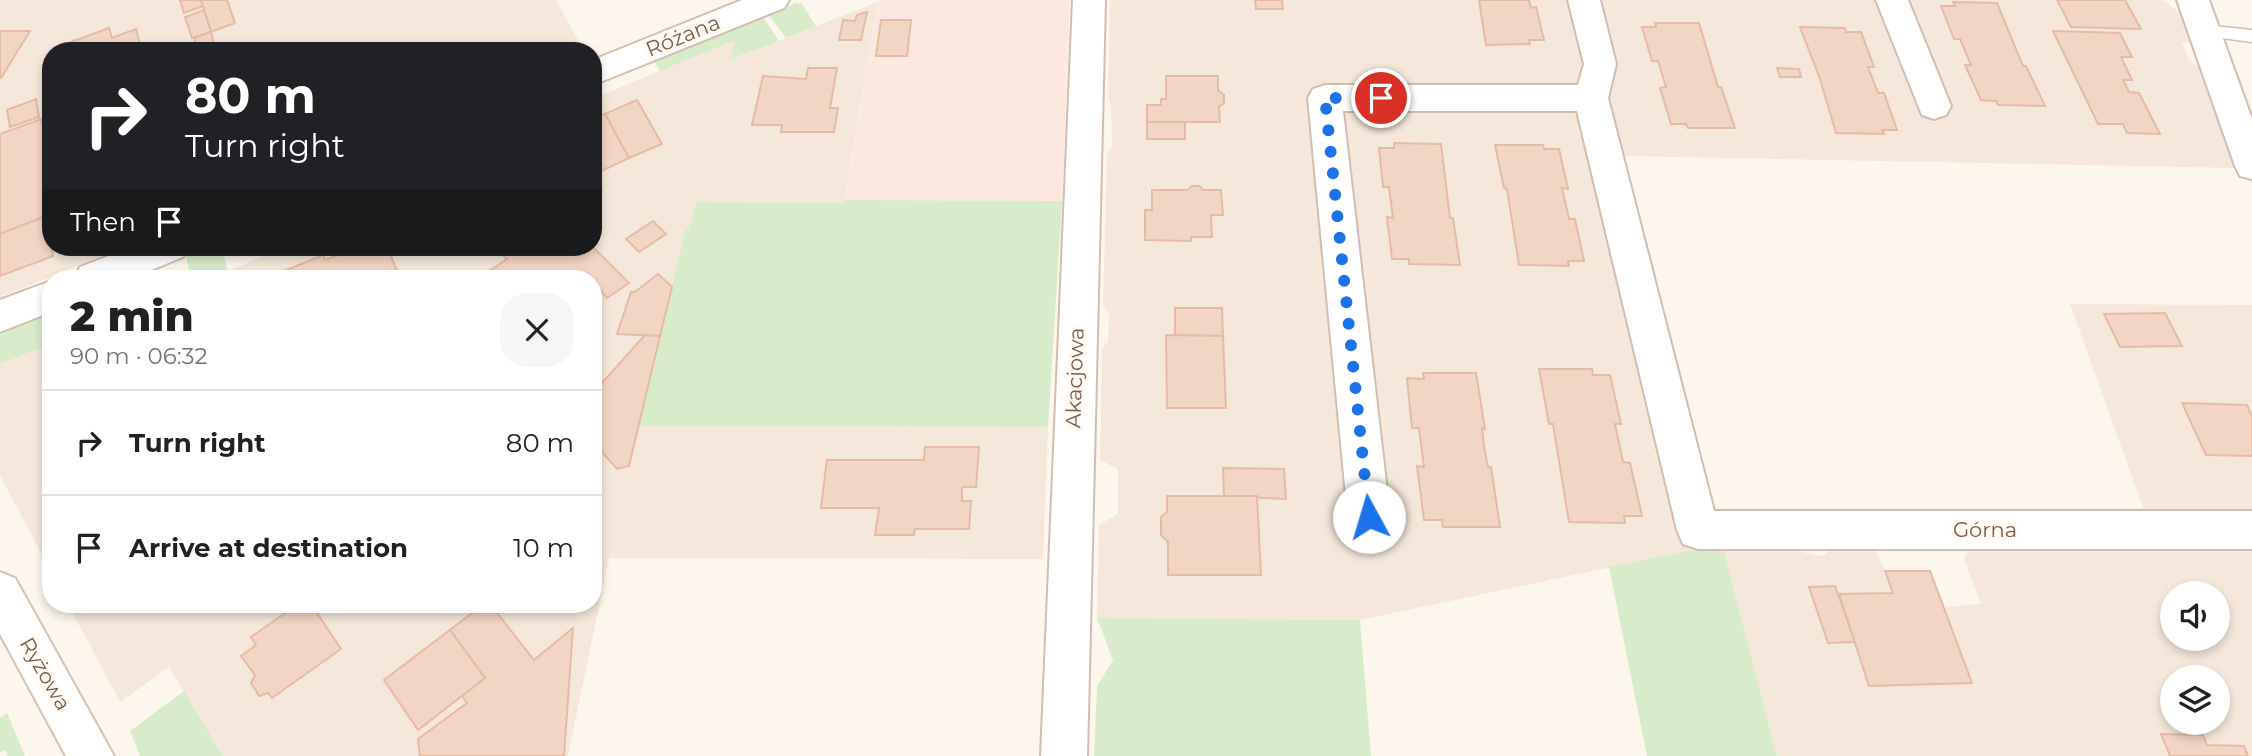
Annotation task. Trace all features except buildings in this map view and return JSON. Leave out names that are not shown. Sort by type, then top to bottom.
[{"type":"street","name":"Różana","points":[[602,69],[774,0]]},
{"type":"street","name":"Akacjowa","points":[[1064,756],[1089,0]]},
{"type":"street","points":[[1369,517],[1325,98],[1591,98],[1600,64],[1584,0]]},
{"type":"street","points":[[1892,0],[1934,106]]},
{"type":"street","points":[[2193,0],[2252,166]]},
{"type":"street","name":"Górna","points":[[1591,98],[1698,530],[2252,530]]},
{"type":"street","points":[[113,270],[148,256]]},
{"type":"street","points":[[0,316],[42,300]]},
{"type":"street","name":"Ryżowa","points":[[0,592],[91,756]]},
{"type":"lane","points":[[2204,31],[2252,36]]},
{"type":"shaded area","points":[[0,0],[556,0],[579,42],[42,42],[42,256],[102,256],[67,270],[42,270],[42,280],[0,297]]},
{"type":"shaded area","points":[[1070,0],[1062,201],[845,200],[877,2]]},
{"type":"shaded area","points":[[1110,0],[2163,0],[2183,15],[2192,42],[2182,43],[2189,60],[2200,68],[2236,168],[1621,156],[1721,544],[1360,620],[1097,618],[1099,525],[1118,514],[1118,469],[1100,460],[1102,349],[1108,341],[1109,314],[1103,305],[1107,154],[1112,147],[1111,107],[1108,97]]},
{"type":"shaded area","points":[[877,2],[844,203],[696,202],[689,231],[686,230],[639,426],[1048,427],[1043,559],[609,558],[602,592],[602,270],[230,270],[265,256],[602,256],[602,95],[735,39],[732,59]]},
{"type":"shaded area","points":[[2070,304],[2252,305],[2252,515],[2146,516]]},
{"type":"shaded area","points":[[42,348],[42,554],[0,476],[0,364]]},
{"type":"shaded area","points":[[1870,542],[1886,571],[1930,571],[1944,607],[1981,604],[1964,559],[1970,547],[2252,545],[2252,756],[1777,756],[1722,544],[1784,547],[1818,556],[1826,554],[1830,544]]},
{"type":"shaded area","points":[[73,613],[598,613],[568,756],[223,756],[169,667],[120,702]]},
{"type":"green space","points":[[796,3],[802,4],[816,26],[786,38],[768,14]]},
{"type":"green space","points":[[763,17],[779,41],[731,59],[735,40],[660,71],[655,62],[659,56]]},
{"type":"green space","points":[[845,200],[1062,201],[1048,427],[638,426],[686,229],[689,231],[696,202],[844,203]]},
{"type":"green space","points":[[186,256],[224,256],[228,270],[189,270]]},
{"type":"green space","points":[[42,313],[42,348],[0,364],[0,329]]},
{"type":"green space","points":[[1722,544],[1777,756],[1647,756],[1609,567]]},
{"type":"green space","points":[[1097,618],[1360,620],[1371,756],[1094,756],[1097,686],[1113,660]]},
{"type":"green space","points":[[184,691],[223,756],[140,756],[130,731]]},
{"type":"green space","points":[[7,713],[25,756],[8,756],[5,750],[0,752],[0,718]]},
{"type":"route","points":[[1369,517],[1325,98],[1381,98]]}]
